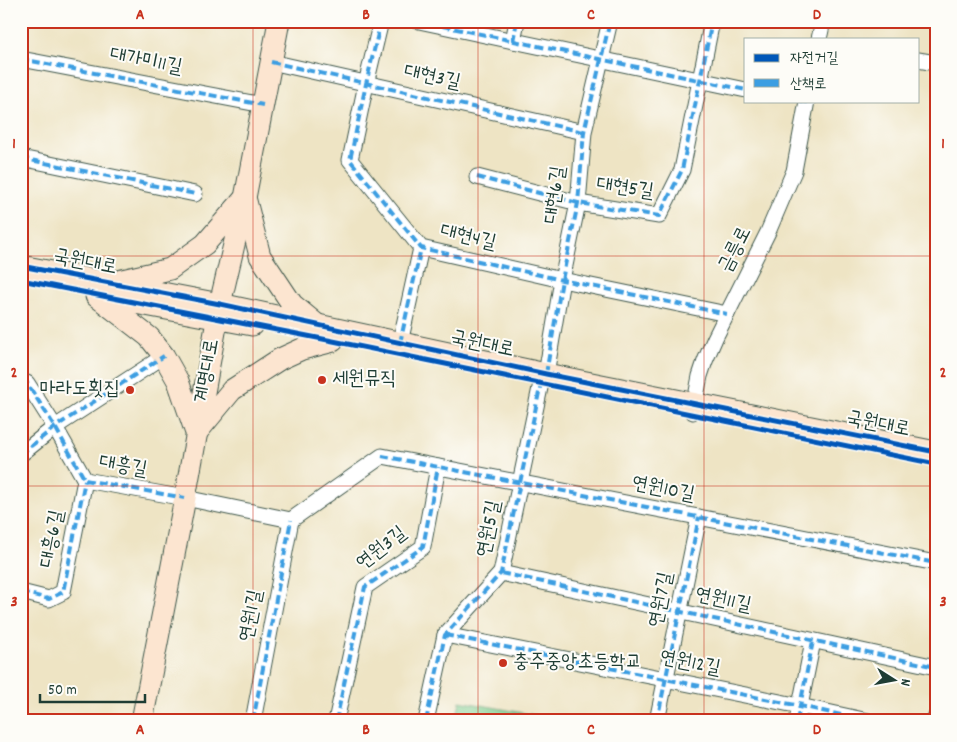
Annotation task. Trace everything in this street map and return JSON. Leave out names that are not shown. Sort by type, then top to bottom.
[{"type":"street","name":"계명대로","points":[[142,721],[219,311],[245,198],[278,21]]},
{"type":"street","name":"대현4길","points":[[381,21],[350,160],[421,248],[562,280],[727,314]]},
{"type":"street","points":[[419,21],[744,90]]},
{"type":"street","points":[[513,41],[517,21]]},
{"type":"street","name":"대현6길","points":[[543,379],[578,203],[584,132],[610,21]]},
{"type":"street","name":"대현5길","points":[[477,177],[578,203],[659,216],[682,170],[712,21]]},
{"type":"street","points":[[819,38],[823,21]]},
{"type":"street","name":"대가미11길","points":[[21,59],[263,104]]},
{"type":"street","points":[[920,60],[936,63]]},
{"type":"street","name":"대현3길","points":[[271,62],[584,132]]},
{"type":"street","name":"금릉로","points":[[694,409],[700,376],[705,361],[768,232],[794,171],[805,102]]},
{"type":"street","points":[[21,158],[195,194]]},
{"type":"street","points":[[196,433],[178,381],[164,356],[149,337],[103,290],[170,269],[205,244],[245,198]]},
{"type":"street","points":[[196,433],[232,390],[280,359],[302,349],[326,334],[292,304],[260,256],[245,198]]},
{"type":"street","points":[[400,343],[421,248]]},
{"type":"street","name":"국원대로","points":[[21,266],[103,290]]},
{"type":"street","name":"국원대로","points":[[21,280],[103,290],[219,311],[694,409],[936,452]]},
{"type":"street","name":"국원대로","points":[[326,334],[400,343],[543,379]]},
{"type":"street","points":[[21,454],[55,427],[164,356]]},
{"type":"street","name":"연원5길","points":[[426,721],[445,635],[501,573],[543,379]]},
{"type":"street","name":"대흥길","points":[[21,381],[26,383],[55,427],[86,480],[185,498]]},
{"type":"street","name":"국원대로","points":[[694,409],[936,464]]},
{"type":"street","name":"연원10길","points":[[291,520],[382,456],[936,563]]},
{"type":"street","name":"연원3길","points":[[336,721],[365,587],[423,547],[438,467]]},
{"type":"street","name":"대흥6길","points":[[21,592],[49,599],[63,592],[86,480]]},
{"type":"street","points":[[185,498],[291,520]]},
{"type":"street","name":"연원7길","points":[[657,721],[699,517]]},
{"type":"street","name":"연원1길","points":[[253,721],[291,520]]},
{"type":"street","name":"연원11길","points":[[501,573],[936,667]]},
{"type":"street","name":"연원12길","points":[[445,635],[666,680],[799,713],[868,721]]},
{"type":"street","points":[[799,713],[813,641]]},
{"type":"street","points":[[935,721],[936,716]]},
{"type":"green space","points":[[460,701],[551,718],[553,721],[456,721]]},
{"type":"marked path","points":[[381,21],[350,160],[421,248],[562,280],[727,314]]},
{"type":"marked path","points":[[419,21],[744,90]]},
{"type":"marked path","points":[[513,41],[517,21]]},
{"type":"marked path","points":[[546,374],[562,280],[578,203],[584,132],[610,21]]},
{"type":"marked path","points":[[477,177],[578,203],[659,216],[682,170],[712,21]]},
{"type":"marked path","points":[[21,59],[263,105]]},
{"type":"marked path","points":[[271,62],[584,132]]},
{"type":"marked path","points":[[21,158],[195,194]]},
{"type":"marked path","points":[[400,343],[421,248]]},
{"type":"marked path","points":[[21,454],[55,427],[164,356]]},
{"type":"marked path","points":[[21,381],[27,383],[85,480]]},
{"type":"marked path","points":[[426,721],[445,635],[501,573],[541,383]]},
{"type":"marked path","points":[[382,456],[936,563]]},
{"type":"marked path","points":[[336,721],[365,587],[423,547],[438,467]]},
{"type":"marked path","points":[[85,480],[185,498]]},
{"type":"marked path","points":[[21,592],[49,599],[63,592],[85,480]]},
{"type":"marked path","points":[[657,721],[699,517]]},
{"type":"marked path","points":[[253,721],[291,520]]},
{"type":"marked path","points":[[501,573],[936,667]]},
{"type":"marked path","points":[[445,635],[868,721]]},
{"type":"marked path","points":[[797,721],[813,641]]},
{"type":"cycle path","points":[[21,266],[220,304],[546,374],[936,452]]},
{"type":"cycle path","points":[[21,280],[333,341],[936,464]]},
{"type":"place","name":"세원뮤직","points":[[322,380]]},
{"type":"place","name":"마라도횟집","points":[[130,390]]},
{"type":"place","name":"충주중앙초등학교","points":[[503,663]]}]
